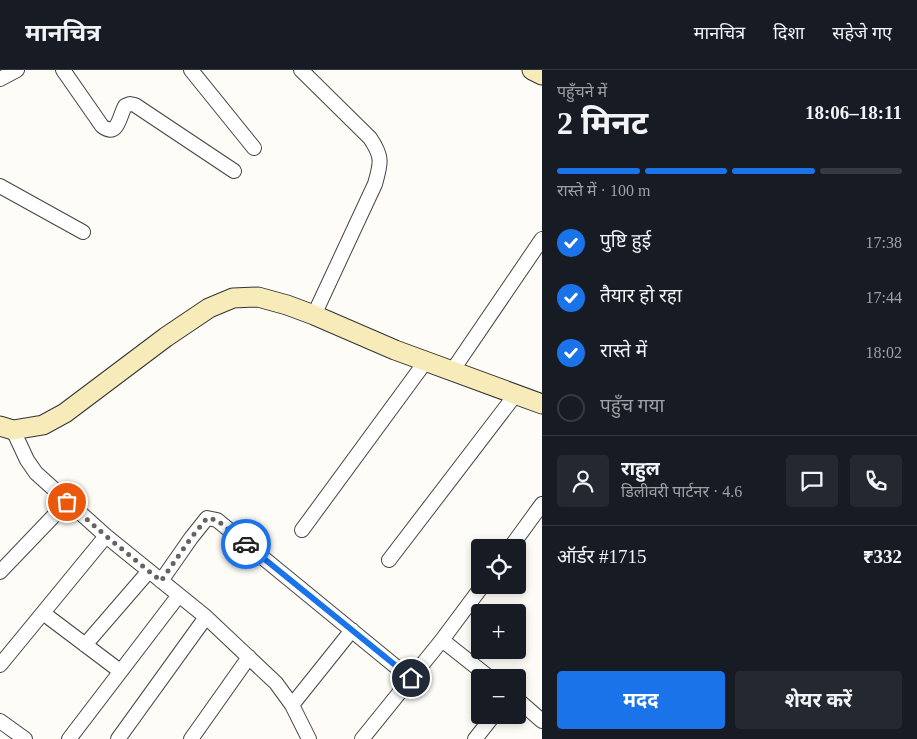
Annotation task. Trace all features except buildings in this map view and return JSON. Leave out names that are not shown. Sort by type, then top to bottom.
[{"type":"main road","points":[[532,70],[542,75]]},
{"type":"main road","points":[[7,428],[43,425],[65,413],[208,308],[233,298],[258,297],[287,305],[452,371],[541,401]]},
{"type":"street","points":[[0,80],[17,70]]},
{"type":"street","points":[[64,70],[102,126],[107,130],[117,126],[125,106],[130,104],[136,105],[234,170]]},
{"type":"street","points":[[191,70],[254,148]]},
{"type":"street","points":[[301,70],[370,138],[378,149],[381,165],[371,193],[314,315]]},
{"type":"street","points":[[0,186],[83,232]]},
{"type":"street","points":[[452,371],[542,239]]},
{"type":"street","points":[[302,530],[426,361]]},
{"type":"street","points":[[389,560],[516,394]]},
{"type":"street","points":[[7,428],[36,473],[106,536],[206,617],[276,683],[292,705],[309,739]]},
{"type":"street","points":[[0,572],[67,502]]},
{"type":"street","points":[[517,539],[542,504]]},
{"type":"street","points":[[161,581],[207,518],[217,520],[411,678]]},
{"type":"street","points":[[1,661],[106,536]]},
{"type":"street","points":[[86,645],[149,571]]},
{"type":"street","points":[[362,739],[442,640],[476,594]]},
{"type":"street","points":[[69,739],[178,595]]},
{"type":"street","points":[[43,613],[120,672]]},
{"type":"street","points":[[118,739],[206,617]]},
{"type":"street","points":[[292,705],[352,630]]},
{"type":"street","points":[[442,640],[479,669]]},
{"type":"street","points":[[191,739],[248,657]]},
{"type":"street","points":[[526,707],[542,721]]},
{"type":"street","points":[[0,721],[25,739]]},
{"type":"street","points":[[475,739],[487,724]]},
{"type":"way so far","points":[[67,502],[161,581],[207,518],[217,520],[246,544]]},
{"type":"route","points":[[246,544],[411,678]]}]
